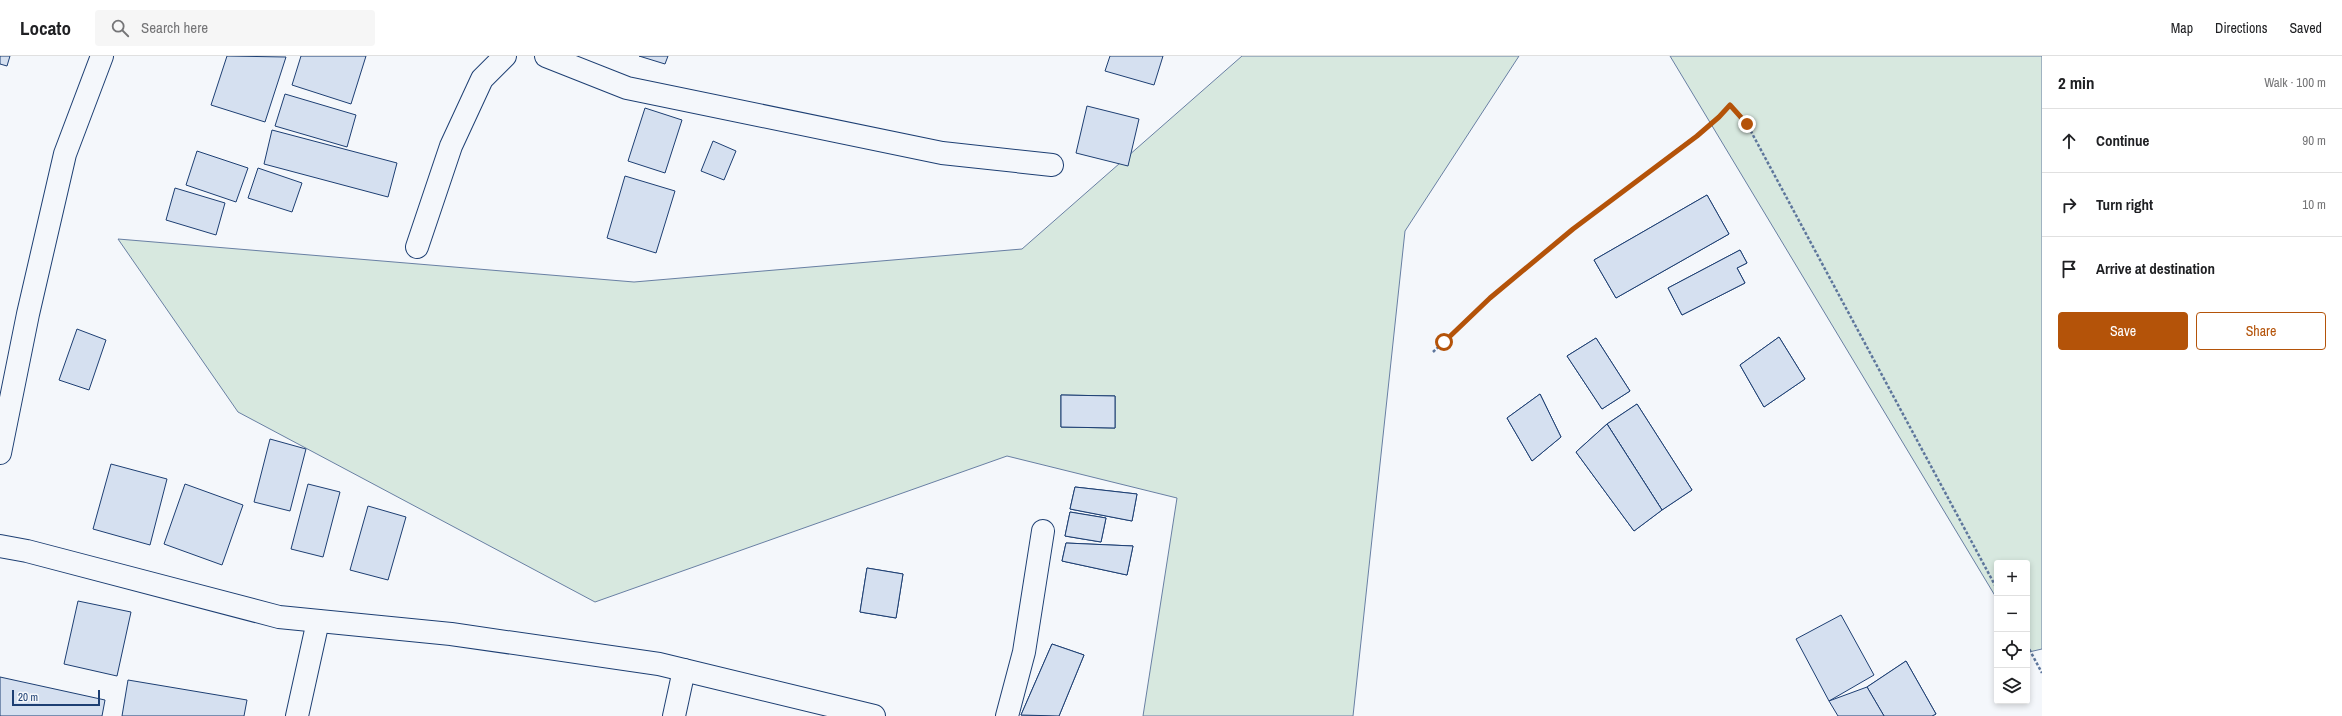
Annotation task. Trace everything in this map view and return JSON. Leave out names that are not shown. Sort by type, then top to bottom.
[{"type":"street","points":[[0,453],[28,314],[66,154],[102,56]]},
{"type":"street","points":[[416,247],[454,140],[482,79],[505,56]]},
{"type":"street","points":[[546,56],[627,88],[942,153],[1052,165]]},
{"type":"street","points":[[1006,716],[1024,652],[1043,531]]},
{"type":"street","points":[[0,546],[27,551],[279,617],[451,634],[659,664],[874,716]]},
{"type":"street","points":[[297,716],[318,621]]},
{"type":"street","points":[[674,716],[684,670]]},
{"type":"path","points":[[1433,352],[1490,298],[1573,229],[1697,136],[1719,117],[1730,105],[1747,124],[1994,583]]},
{"type":"path","points":[[2030,651],[2042,673]]},
{"type":"shaded area","points":[[1242,56],[1519,56],[1405,231],[1353,716],[1143,716],[1177,498],[1007,456],[595,602],[238,412],[118,239],[634,282],[1022,249]]},
{"type":"shaded area","points":[[1670,56],[2042,56],[2042,649],[2030,652],[2030,560],[1994,560],[1994,594]]},
{"type":"building","points":[[0,56],[10,56],[7,66],[0,64]]},
{"type":"building","points":[[227,56],[286,57],[265,122],[211,105]]},
{"type":"building","points":[[301,56],[366,56],[351,104],[292,85]]},
{"type":"building","points":[[639,56],[668,56],[665,64]]},
{"type":"building","points":[[1110,56],[1163,56],[1154,85],[1105,71]]},
{"type":"building","points":[[285,94],[356,115],[347,147],[275,126]]},
{"type":"building","points":[[1087,106],[1139,119],[1128,166],[1076,153]]},
{"type":"building","points":[[645,108],[682,120],[665,173],[628,161]]},
{"type":"building","points":[[272,130],[397,163],[388,197],[264,164]]},
{"type":"building","points":[[713,141],[736,151],[724,180],[701,171]]},
{"type":"building","points":[[197,151],[248,168],[236,202],[186,185]]},
{"type":"building","points":[[258,168],[302,183],[292,212],[248,198]]},
{"type":"building","points":[[625,176],[675,191],[656,253],[607,238]]},
{"type":"building","points":[[175,188],[225,203],[216,235],[166,220]]},
{"type":"building","points":[[1707,195],[1729,234],[1616,298],[1594,260]]},
{"type":"building","points":[[1707,195],[1729,234],[1616,298],[1594,260]]},
{"type":"building","points":[[1740,250],[1747,263],[1737,268],[1745,283],[1682,315],[1668,288]]},
{"type":"building","points":[[1740,250],[1747,263],[1737,268],[1745,283],[1682,315],[1668,288]]},
{"type":"building","points":[[77,329],[106,340],[89,390],[59,380]]},
{"type":"building","points":[[1779,337],[1805,379],[1764,407],[1740,365]]},
{"type":"building","points":[[1779,337],[1805,379],[1764,407],[1740,365]]},
{"type":"building","points":[[1596,338],[1630,391],[1602,409],[1567,356]]},
{"type":"building","points":[[1596,338],[1630,391],[1602,409],[1567,356]]},
{"type":"building","points":[[1540,394],[1561,437],[1532,461],[1507,418]]},
{"type":"building","points":[[1540,394],[1561,437],[1532,461],[1507,418]]},
{"type":"building","points":[[1061,395],[1115,396],[1115,428],[1061,427]]},
{"type":"building","points":[[1061,395],[1115,396],[1115,428],[1061,427]]},
{"type":"building","points":[[1637,404],[1692,490],[1662,510],[1607,424]]},
{"type":"building","points":[[1637,404],[1692,490],[1662,510],[1607,424]]},
{"type":"building","points":[[1607,424],[1662,510],[1634,531],[1576,452]]},
{"type":"building","points":[[1607,424],[1662,510],[1634,531],[1576,452]]},
{"type":"building","points":[[270,439],[306,449],[290,511],[254,502]]},
{"type":"building","points":[[111,464],[167,479],[150,545],[93,529]]},
{"type":"building","points":[[185,484],[243,505],[222,565],[164,544]]},
{"type":"building","points":[[308,484],[340,492],[323,557],[291,549]]},
{"type":"building","points":[[1075,487],[1137,494],[1132,521],[1070,509]]},
{"type":"building","points":[[1075,487],[1137,494],[1132,521],[1070,509]]},
{"type":"building","points":[[368,506],[406,517],[388,580],[350,570]]},
{"type":"building","points":[[1070,512],[1106,518],[1101,542],[1065,536]]},
{"type":"building","points":[[1070,512],[1106,518],[1101,542],[1065,536]]},
{"type":"building","points":[[1066,543],[1133,546],[1127,575],[1062,561]]},
{"type":"building","points":[[1066,543],[1133,546],[1127,575],[1062,561]]},
{"type":"building","points":[[867,568],[903,574],[896,618],[860,612]]},
{"type":"building","points":[[867,568],[903,574],[896,618],[860,612]]},
{"type":"building","points":[[78,601],[131,612],[117,676],[64,664]]},
{"type":"building","points":[[1841,615],[1874,675],[1829,701],[1796,639]]},
{"type":"building","points":[[1052,644],[1084,655],[1059,716],[1021,715]]},
{"type":"building","points":[[1052,644],[1084,655],[1059,716],[1021,715]]},
{"type":"building","points":[[1906,661],[1936,714],[1932,716],[1884,716],[1867,687]]},
{"type":"building","points":[[1906,661],[1936,714],[1932,716],[1884,716],[1867,687]]},
{"type":"building","points":[[0,677],[105,700],[102,716],[0,716]]},
{"type":"building","points":[[128,680],[247,700],[244,716],[122,716]]},
{"type":"building","points":[[1867,687],[1884,716],[1838,716],[1829,701]]},
{"type":"route","points":[[1444,342],[1490,298],[1533,264],[1573,229],[1604,207],[1637,178],[1697,136],[1719,117],[1730,105],[1747,124]]}]
